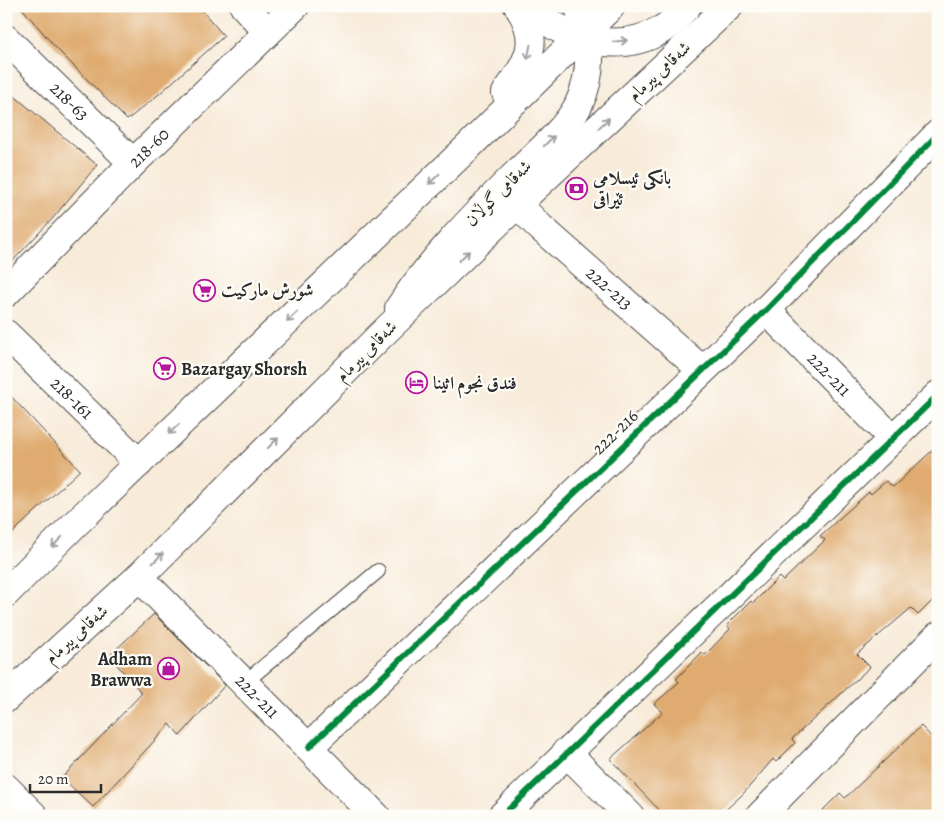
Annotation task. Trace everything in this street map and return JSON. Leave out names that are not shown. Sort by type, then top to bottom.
[{"type":"main road","points":[[244,6],[268,32]]},
{"type":"main road","name":"218-60","points":[[6,293],[133,163],[295,6]]},
{"type":"main road","points":[[469,146],[526,63],[529,54],[530,36],[528,24],[518,6]]},
{"type":"main road","points":[[529,6],[553,26],[583,29],[619,42],[634,40],[663,29],[687,6]]},
{"type":"main road","points":[[6,593],[75,524],[469,146],[583,29],[612,6]]},
{"type":"main road","name":"شەقامی پیرمام","points":[[6,698],[139,577],[380,336],[517,204],[729,6]]},
{"type":"main road","name":"شەقامی گوڵان","points":[[380,336],[429,267],[456,234],[571,117],[578,105],[586,80],[589,52],[583,29]]},
{"type":"main road","name":"218-63","points":[[6,39],[133,163]]},
{"type":"main road","name":"222-216","points":[[308,747],[766,310],[938,134]]},
{"type":"main road","name":"222-213","points":[[517,204],[540,227],[702,370]]},
{"type":"main road","name":"222-211","points":[[766,310],[892,438]]},
{"type":"main road","name":"218-161","points":[[6,334],[139,463]]},
{"type":"main road","points":[[502,816],[566,752],[938,395]]},
{"type":"main road","name":"222-211","points":[[139,577],[376,816]]},
{"type":"main road","points":[[760,816],[938,636]]},
{"type":"main road","points":[[566,752],[630,816]]},
{"type":"main road","points":[[6,788],[34,816]]},
{"type":"lane","points":[[244,684],[378,571]]},
{"type":"building","points":[[20,6],[198,6],[224,36],[127,120],[57,49]]},
{"type":"building","points":[[6,89],[97,165],[53,218],[6,268]]},
{"type":"building","points":[[6,391],[80,470],[6,539]]},
{"type":"building","points":[[938,445],[938,595],[918,615],[911,608],[857,654],[870,667],[792,739],[795,743],[776,762],[773,759],[743,794],[719,816],[665,816],[610,759],[663,712],[654,704],[679,682],[676,679],[702,652],[705,655],[730,629],[727,625],[751,601],[753,603],[779,577],[783,581],[825,540],[820,536],[869,492],[871,494],[886,481],[893,487]]},
{"type":"building","points":[[154,614],[225,685],[180,736],[170,724],[93,807],[62,778],[142,693],[109,656]]},
{"type":"building","points":[[921,726],[938,744],[938,816],[817,816],[840,793],[845,798]]},
{"type":"cycle path","points":[[309,747],[766,310],[938,134]]},
{"type":"cycle path","points":[[502,816],[938,395]]},
{"type":"place","name":"بانکی ئیسلامی ئێراقی","points":[[577,188]]},
{"type":"place","name":"شورش ماركيت","points":[[205,290]]},
{"type":"place","name":"Bazargay Shorsh","points":[[165,369]]},
{"type":"place","name":"فندق نجوم اثينا","points":[[417,383]]},
{"type":"place","name":"Adham Brawwa","points":[[168,669]]}]
